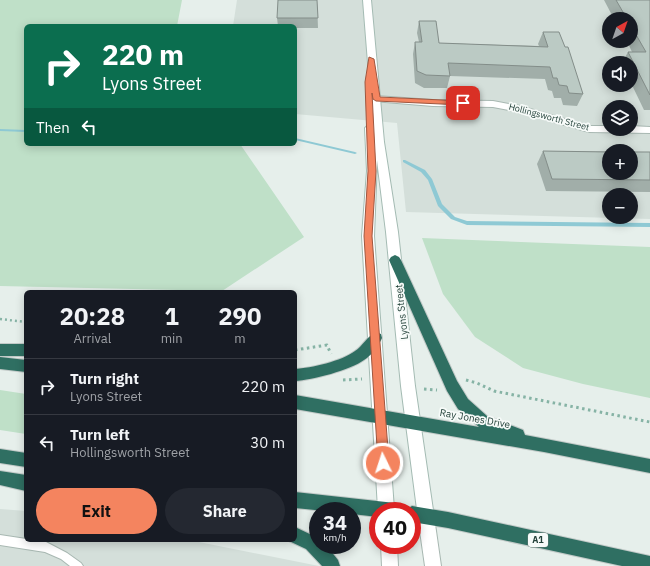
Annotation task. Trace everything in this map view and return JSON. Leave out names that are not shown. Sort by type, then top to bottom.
[{"type":"highway","points":[[395,260],[452,386],[463,404],[482,421],[544,445]]},
{"type":"highway","points":[[297,375],[336,365],[356,358],[364,352],[376,338]]},
{"type":"highway","points":[[0,350],[24,350]]},
{"type":"highway","points":[[0,363],[24,366]]},
{"type":"highway","name":"Ray Jones Drive","points":[[297,402],[544,445],[650,466]]},
{"type":"highway","points":[[0,456],[24,460]]},
{"type":"highway","points":[[0,478],[24,483]]},
{"type":"highway","points":[[297,500],[369,508]]},
{"type":"highway","name":"A1","points":[[421,516],[448,520],[650,564]]},
{"type":"highway","points":[[297,536],[303,537],[322,551],[332,566]]},
{"type":"street","name":"Lyons Street","points":[[367,0],[381,164],[395,260],[413,422],[418,502]]},
{"type":"street","name":"Lyons Street","points":[[371,59],[368,82],[372,171],[368,236],[380,416],[388,502]]},
{"type":"street","name":"Hollingsworth Street","points":[[376,99],[433,103],[493,104],[520,109],[589,129],[650,130]]},
{"type":"street","name":"Lyons Street","points":[[421,523],[433,566]]},
{"type":"street","points":[[389,554],[390,566]]},
{"type":"lane","points":[[0,540],[46,547],[64,556],[78,566]]},
{"type":"path","points":[[0,319],[24,322]]},
{"type":"path","points":[[297,350],[327,345],[343,380],[378,380]]},
{"type":"path","points":[[408,386],[432,390],[444,389],[466,380],[477,383],[494,391],[650,422]]},
{"type":"shaded area","points":[[237,0],[650,0],[650,219],[638,219],[638,188],[602,188],[602,218],[406,212],[397,123],[297,114],[297,24],[233,24]]},
{"type":"shaded area","points":[[0,509],[24,511],[24,542],[199,542],[319,566],[0,566]]},
{"type":"green space","points":[[0,0],[182,0],[177,24],[24,24],[24,146],[241,146],[304,237],[224,290],[0,286]]},
{"type":"green space","points":[[422,238],[650,247],[650,398],[583,384],[523,368],[475,337],[443,294]]},
{"type":"green space","points":[[0,390],[24,394],[24,434],[0,430]]},
{"type":"building","points":[[278,0],[317,0],[318,18],[277,18]]},
{"type":"building","points":[[616,0],[650,0],[650,95],[638,72],[638,56],[630,56],[628,52],[646,52],[638,38],[638,12],[623,12]]},
{"type":"building","points":[[419,21],[436,21],[439,43],[548,47],[543,32],[559,32],[565,47],[568,47],[583,94],[569,93],[567,86],[559,85],[557,78],[553,78],[550,67],[448,63],[450,76],[426,75],[417,71],[415,42],[422,42]]},
{"type":"building","points":[[543,151],[602,152],[602,180],[552,179]]},
{"type":"building","points":[[638,152],[650,152],[650,180],[638,180]]},
{"type":"waterway","points":[[0,130],[24,131]]},
{"type":"waterway","points":[[297,139],[355,153]]},
{"type":"waterway","points":[[404,161],[423,171],[430,179],[440,205],[453,218],[467,223],[650,225]]},
{"type":"route","points":[[383,463],[376,338],[368,236],[372,171],[368,82],[371,59],[376,99],[433,103],[463,103]]}]
